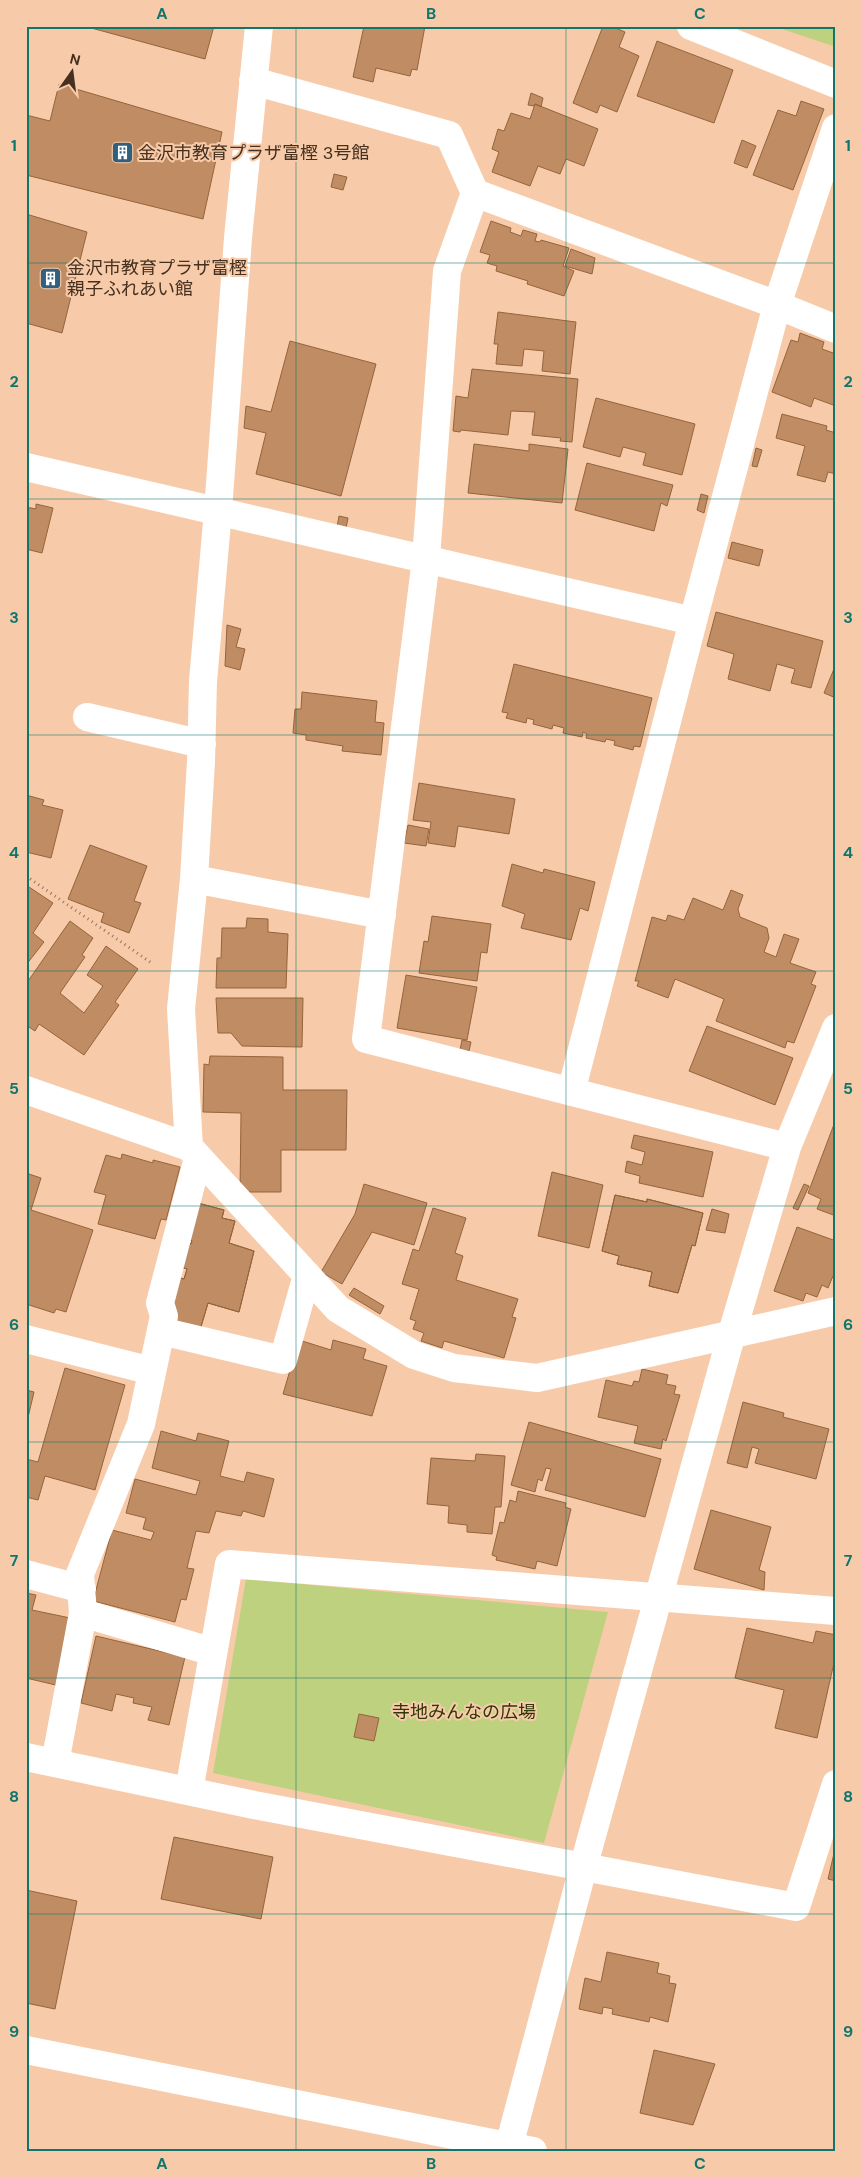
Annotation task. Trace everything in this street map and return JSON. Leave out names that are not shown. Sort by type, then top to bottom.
[{"type":"street","points":[[55,1763],[82,1601],[80,1574],[140,1424],[164,1316],[160,1303],[194,1153],[181,1009],[194,879],[202,744],[203,681],[218,511],[238,238],[259,26]]},
{"type":"street","points":[[691,26],[836,84]]},
{"type":"street","points":[[254,80],[449,136],[475,193],[447,271],[426,560],[366,1039],[786,1147]]},
{"type":"street","points":[[571,1092],[777,305],[836,128]]},
{"type":"street","points":[[475,193],[777,305],[836,330]]},
{"type":"street","points":[[26,467],[693,621]]},
{"type":"street","points":[[87,717],[202,744]]},
{"type":"street","points":[[194,879],[382,915]]},
{"type":"street","points":[[26,2050],[521,2148],[583,1868],[732,1333],[786,1147],[836,1028]]},
{"type":"street","points":[[26,1090],[194,1153],[338,1310],[414,1355],[454,1368],[538,1378],[836,1311]]},
{"type":"street","points":[[161,1331],[283,1360],[307,1275]]},
{"type":"street","points":[[26,1339],[152,1371]]},
{"type":"street","points":[[189,1791],[229,1564],[658,1599],[836,1611]]},
{"type":"street","points":[[26,1574],[82,1601],[213,1652]]},
{"type":"street","points":[[26,1756],[189,1791],[583,1868],[796,1907],[836,1784]]},
{"type":"path","points":[[26,876],[184,985]]},
{"type":"green space","points":[[773,26],[836,26],[836,47]]},
{"type":"green space","name":"寺地みんなの広場","points":[[246,1579],[608,1612],[544,1843],[213,1773]]},
{"type":"building","points":[[84,26],[214,26],[205,59]]},
{"type":"building","points":[[364,26],[425,26],[417,70],[412,69],[410,76],[376,68],[373,82],[353,77]]},
{"type":"building","points":[[603,26],[611,26],[625,32],[619,47],[639,56],[617,112],[600,105],[597,113],[573,103]]},
{"type":"building","points":[[657,41],[733,70],[714,123],[637,96]]},
{"type":"building","name":"金沢市教育プラザ富樫 3号館","points":[[59,84],[222,132],[203,219],[26,175],[26,115],[50,121]]},
{"type":"building","points":[[531,93],[543,98],[541,107],[535,104],[534,106],[528,105]]},
{"type":"building","points":[[801,101],[824,109],[793,190],[753,175],[778,110],[796,116]]},
{"type":"building","points":[[535,104],[598,129],[584,166],[566,159],[560,174],[538,166],[530,186],[492,172],[499,152],[492,149],[498,129],[504,131],[511,113],[530,119]]},
{"type":"building","points":[[742,140],[756,146],[747,168],[734,163]]},
{"type":"building","points":[[334,174],[347,177],[343,190],[331,187]]},
{"type":"building","name":"金沢市教育プラザ富樫 親子ふれあい館","points":[[26,214],[87,232],[62,333],[26,323]]},
{"type":"building","points":[[491,221],[511,228],[510,232],[521,236],[523,230],[537,234],[535,241],[540,242],[541,240],[569,248],[563,266],[574,271],[564,296],[527,284],[528,281],[496,271],[497,266],[487,263],[490,255],[480,252]]},
{"type":"building","points":[[571,249],[595,258],[592,274],[565,266]]},
{"type":"building","points":[[498,312],[576,322],[570,374],[542,371],[544,351],[524,349],[522,366],[496,364],[498,344],[494,344]]},
{"type":"building","points":[[800,333],[824,342],[822,349],[836,354],[836,406],[814,398],[811,407],[772,392],[791,340],[798,342]]},
{"type":"building","points":[[290,341],[376,364],[341,496],[256,474],[266,433],[244,428],[246,406],[271,412]]},
{"type":"building","points":[[472,369],[578,379],[572,442],[560,441],[561,438],[532,435],[535,412],[511,411],[508,435],[461,430],[460,432],[453,431],[456,396],[468,398]]},
{"type":"building","points":[[596,398],[695,424],[682,475],[643,465],[646,453],[623,447],[620,457],[583,447]]},
{"type":"building","points":[[782,414],[827,426],[826,430],[836,433],[836,474],[828,472],[825,482],[797,475],[805,446],[776,438]]},
{"type":"building","points":[[474,444],[529,451],[529,444],[568,449],[562,503],[468,493]]},
{"type":"building","points":[[756,448],[762,450],[757,467],[752,466]]},
{"type":"building","points":[[587,463],[673,485],[667,506],[661,503],[654,531],[575,510]]},
{"type":"building","points":[[701,494],[708,496],[704,513],[697,510]]},
{"type":"building","points":[[36,504],[53,508],[42,553],[26,549],[26,507],[36,509]]},
{"type":"building","points":[[339,516],[348,518],[346,528],[337,527]]},
{"type":"building","points":[[732,542],[763,550],[759,566],[728,558]]},
{"type":"building","points":[[716,612],[823,641],[811,688],[791,683],[795,669],[777,664],[770,691],[728,679],[734,654],[707,646]]},
{"type":"building","points":[[227,625],[241,629],[236,647],[245,649],[240,670],[225,666]]},
{"type":"building","points":[[514,664],[652,698],[640,747],[634,746],[633,750],[614,745],[615,741],[606,739],[605,742],[586,738],[587,734],[583,732],[582,737],[563,733],[564,728],[553,725],[552,729],[533,724],[534,720],[527,718],[526,723],[506,718],[508,713],[502,712]]},
{"type":"building","points":[[836,664],[836,698],[824,693]]},
{"type":"building","points":[[302,692],[377,701],[375,722],[384,723],[381,755],[342,751],[343,746],[306,740],[306,735],[293,733],[295,709],[301,709]]},
{"type":"building","points":[[419,783],[515,799],[509,834],[458,826],[455,847],[428,843],[431,822],[413,820]]},
{"type":"building","points":[[26,795],[44,800],[42,805],[63,810],[51,858],[26,852]]},
{"type":"building","points":[[408,825],[429,829],[426,846],[404,843]]},
{"type":"building","points":[[90,845],[147,866],[134,901],[141,903],[129,933],[101,922],[104,913],[68,899]]},
{"type":"building","points":[[512,864],[543,873],[544,869],[595,882],[588,911],[580,908],[571,940],[521,928],[525,914],[502,906]]},
{"type":"building","points":[[26,885],[53,903],[33,933],[44,942],[26,965]]},
{"type":"building","points":[[731,890],[743,895],[738,909],[740,917],[767,928],[769,938],[764,952],[776,957],[784,934],[799,939],[790,963],[816,972],[811,984],[816,986],[794,1043],[787,1041],[785,1048],[716,1021],[724,999],[675,979],[668,998],[637,986],[639,981],[635,981],[652,917],[666,921],[668,915],[684,920],[693,898],[723,910]]},
{"type":"building","points":[[432,916],[491,924],[487,953],[481,952],[477,981],[419,973],[424,941],[428,942]]},
{"type":"building","points":[[247,918],[268,919],[268,932],[288,934],[286,988],[216,988],[217,958],[221,958],[222,928],[246,928]]},
{"type":"building","points":[[70,921],[93,938],[82,955],[85,957],[60,993],[84,1013],[103,986],[87,975],[106,946],[138,969],[115,1002],[119,1005],[84,1055],[39,1024],[35,1031],[26,1025],[26,984]]},
{"type":"building","points":[[406,975],[477,987],[467,1040],[397,1028]]},
{"type":"building","points":[[216,998],[303,998],[302,1047],[242,1046],[231,1033],[218,1033]]},
{"type":"building","points":[[707,1026],[793,1058],[775,1105],[689,1071]]},
{"type":"building","points":[[462,1040],[471,1042],[469,1051],[460,1050]]},
{"type":"building","points":[[210,1056],[283,1057],[283,1090],[347,1090],[346,1150],[281,1150],[281,1192],[240,1192],[241,1113],[203,1112],[204,1064],[209,1065]]},
{"type":"building","points":[[836,1119],[836,1216],[817,1209],[821,1199],[808,1193]]},
{"type":"building","points":[[634,1135],[713,1152],[703,1197],[639,1183],[640,1176],[625,1172],[627,1161],[642,1165],[645,1152],[631,1148]]},
{"type":"building","points":[[122,1154],[153,1163],[153,1160],[180,1167],[166,1220],[161,1219],[155,1239],[98,1224],[106,1195],[94,1192],[106,1155],[121,1159]]},
{"type":"building","points":[[552,1172],[603,1185],[589,1248],[538,1236]]},
{"type":"building","points":[[26,1173],[41,1178],[31,1210],[93,1230],[66,1312],[56,1309],[54,1313],[26,1304]]},
{"type":"building","points":[[364,1184],[427,1203],[414,1245],[372,1232],[342,1284],[321,1272],[355,1214]]},
{"type":"building","points":[[804,1184],[809,1186],[798,1210],[793,1208]]},
{"type":"building","points":[[615,1195],[647,1202],[647,1199],[703,1213],[695,1246],[692,1245],[678,1293],[649,1286],[652,1272],[617,1264],[619,1256],[602,1251]]},
{"type":"building","points":[[615,1195],[647,1202],[647,1199],[703,1213],[695,1246],[692,1245],[678,1293],[649,1286],[652,1272],[617,1264],[619,1256],[602,1251]]},
{"type":"building","points":[[194,1202],[224,1210],[222,1218],[235,1221],[229,1243],[254,1251],[239,1312],[208,1303],[200,1330],[174,1325],[171,1311],[180,1278],[184,1279],[187,1269],[181,1267],[188,1243],[191,1244],[192,1241],[186,1239]]},
{"type":"building","points":[[194,1202],[224,1210],[222,1218],[235,1221],[229,1243],[254,1251],[239,1312],[208,1303],[200,1330],[174,1325],[171,1311],[180,1278],[184,1279],[187,1269],[181,1267],[188,1243],[191,1244],[192,1241],[186,1239]]},
{"type":"building","points":[[433,1208],[466,1218],[455,1253],[463,1256],[456,1280],[518,1299],[512,1317],[516,1318],[504,1358],[444,1341],[442,1348],[421,1341],[424,1333],[413,1329],[416,1321],[410,1319],[419,1289],[402,1284],[413,1249],[419,1251]]},
{"type":"building","points":[[712,1209],[729,1214],[725,1233],[706,1230]]},
{"type":"building","points":[[797,1227],[836,1241],[836,1277],[833,1276],[828,1288],[822,1285],[817,1297],[806,1293],[803,1301],[774,1291]]},
{"type":"building","points":[[354,1288],[384,1306],[380,1314],[349,1295]]},
{"type":"building","points":[[299,1340],[331,1350],[333,1340],[366,1349],[363,1359],[387,1366],[372,1416],[283,1394]]},
{"type":"building","points":[[65,1368],[125,1385],[95,1490],[45,1476],[38,1500],[26,1497],[26,1459],[38,1462]]},
{"type":"building","points":[[642,1369],[668,1375],[666,1384],[676,1386],[674,1394],[680,1395],[666,1441],[663,1439],[661,1449],[634,1443],[638,1426],[598,1417],[606,1380],[632,1386],[634,1381],[639,1382]]},
{"type":"building","points":[[26,1390],[34,1392],[26,1426]]},
{"type":"building","points":[[743,1402],[784,1413],[783,1417],[829,1429],[816,1479],[755,1463],[759,1449],[752,1447],[747,1468],[727,1463]]},
{"type":"building","points":[[529,1422],[661,1459],[645,1517],[545,1490],[551,1469],[546,1468],[542,1481],[538,1479],[535,1492],[511,1485]]},
{"type":"building","points":[[161,1431],[196,1441],[198,1433],[229,1441],[220,1476],[244,1482],[247,1472],[274,1479],[264,1517],[243,1511],[241,1516],[216,1511],[209,1533],[196,1531],[187,1568],[194,1569],[186,1600],[181,1599],[175,1622],[93,1601],[112,1530],[151,1540],[154,1532],[143,1529],[146,1518],[126,1513],[135,1479],[196,1495],[200,1481],[152,1468]]},
{"type":"building","points":[[476,1454],[505,1456],[501,1507],[495,1507],[492,1534],[467,1532],[467,1525],[448,1523],[449,1506],[427,1504],[431,1458],[475,1461]]},
{"type":"building","points":[[518,1491],[566,1503],[565,1507],[571,1509],[557,1566],[537,1561],[535,1569],[496,1560],[497,1557],[492,1555],[500,1522],[504,1523],[510,1500],[516,1502]]},
{"type":"building","points":[[711,1510],[771,1527],[759,1570],[765,1572],[764,1590],[694,1569]]},
{"type":"building","points":[[26,1593],[36,1595],[32,1610],[75,1619],[60,1686],[26,1678]]},
{"type":"building","points":[[747,1628],[813,1643],[816,1631],[836,1635],[836,1654],[817,1738],[775,1728],[784,1690],[735,1678]]},
{"type":"building","points":[[96,1636],[185,1657],[169,1725],[148,1720],[152,1707],[133,1703],[134,1698],[116,1694],[112,1711],[81,1703]]},
{"type":"building","points":[[359,1714],[379,1718],[374,1741],[354,1737]]},
{"type":"building","points":[[174,1837],[273,1857],[261,1919],[161,1899]]},
{"type":"building","points":[[836,1845],[836,1881],[828,1879]]},
{"type":"building","points":[[26,1890],[77,1901],[55,2009],[26,2003]]},
{"type":"building","points":[[607,1952],[659,1963],[657,1973],[670,1976],[669,1983],[676,1984],[668,2022],[650,2017],[649,2022],[612,2014],[613,2009],[603,2007],[602,2014],[579,2009],[585,1978],[601,1982]]},
{"type":"building","points":[[654,2050],[715,2064],[693,2125],[640,2113]]},
{"type":"place","name":"金沢市教育プラザ富樫 3号館","points":[[122,153]]},
{"type":"place","name":"金沢市教育プラザ富樫 親子ふれあい館","points":[[51,278]]}]
